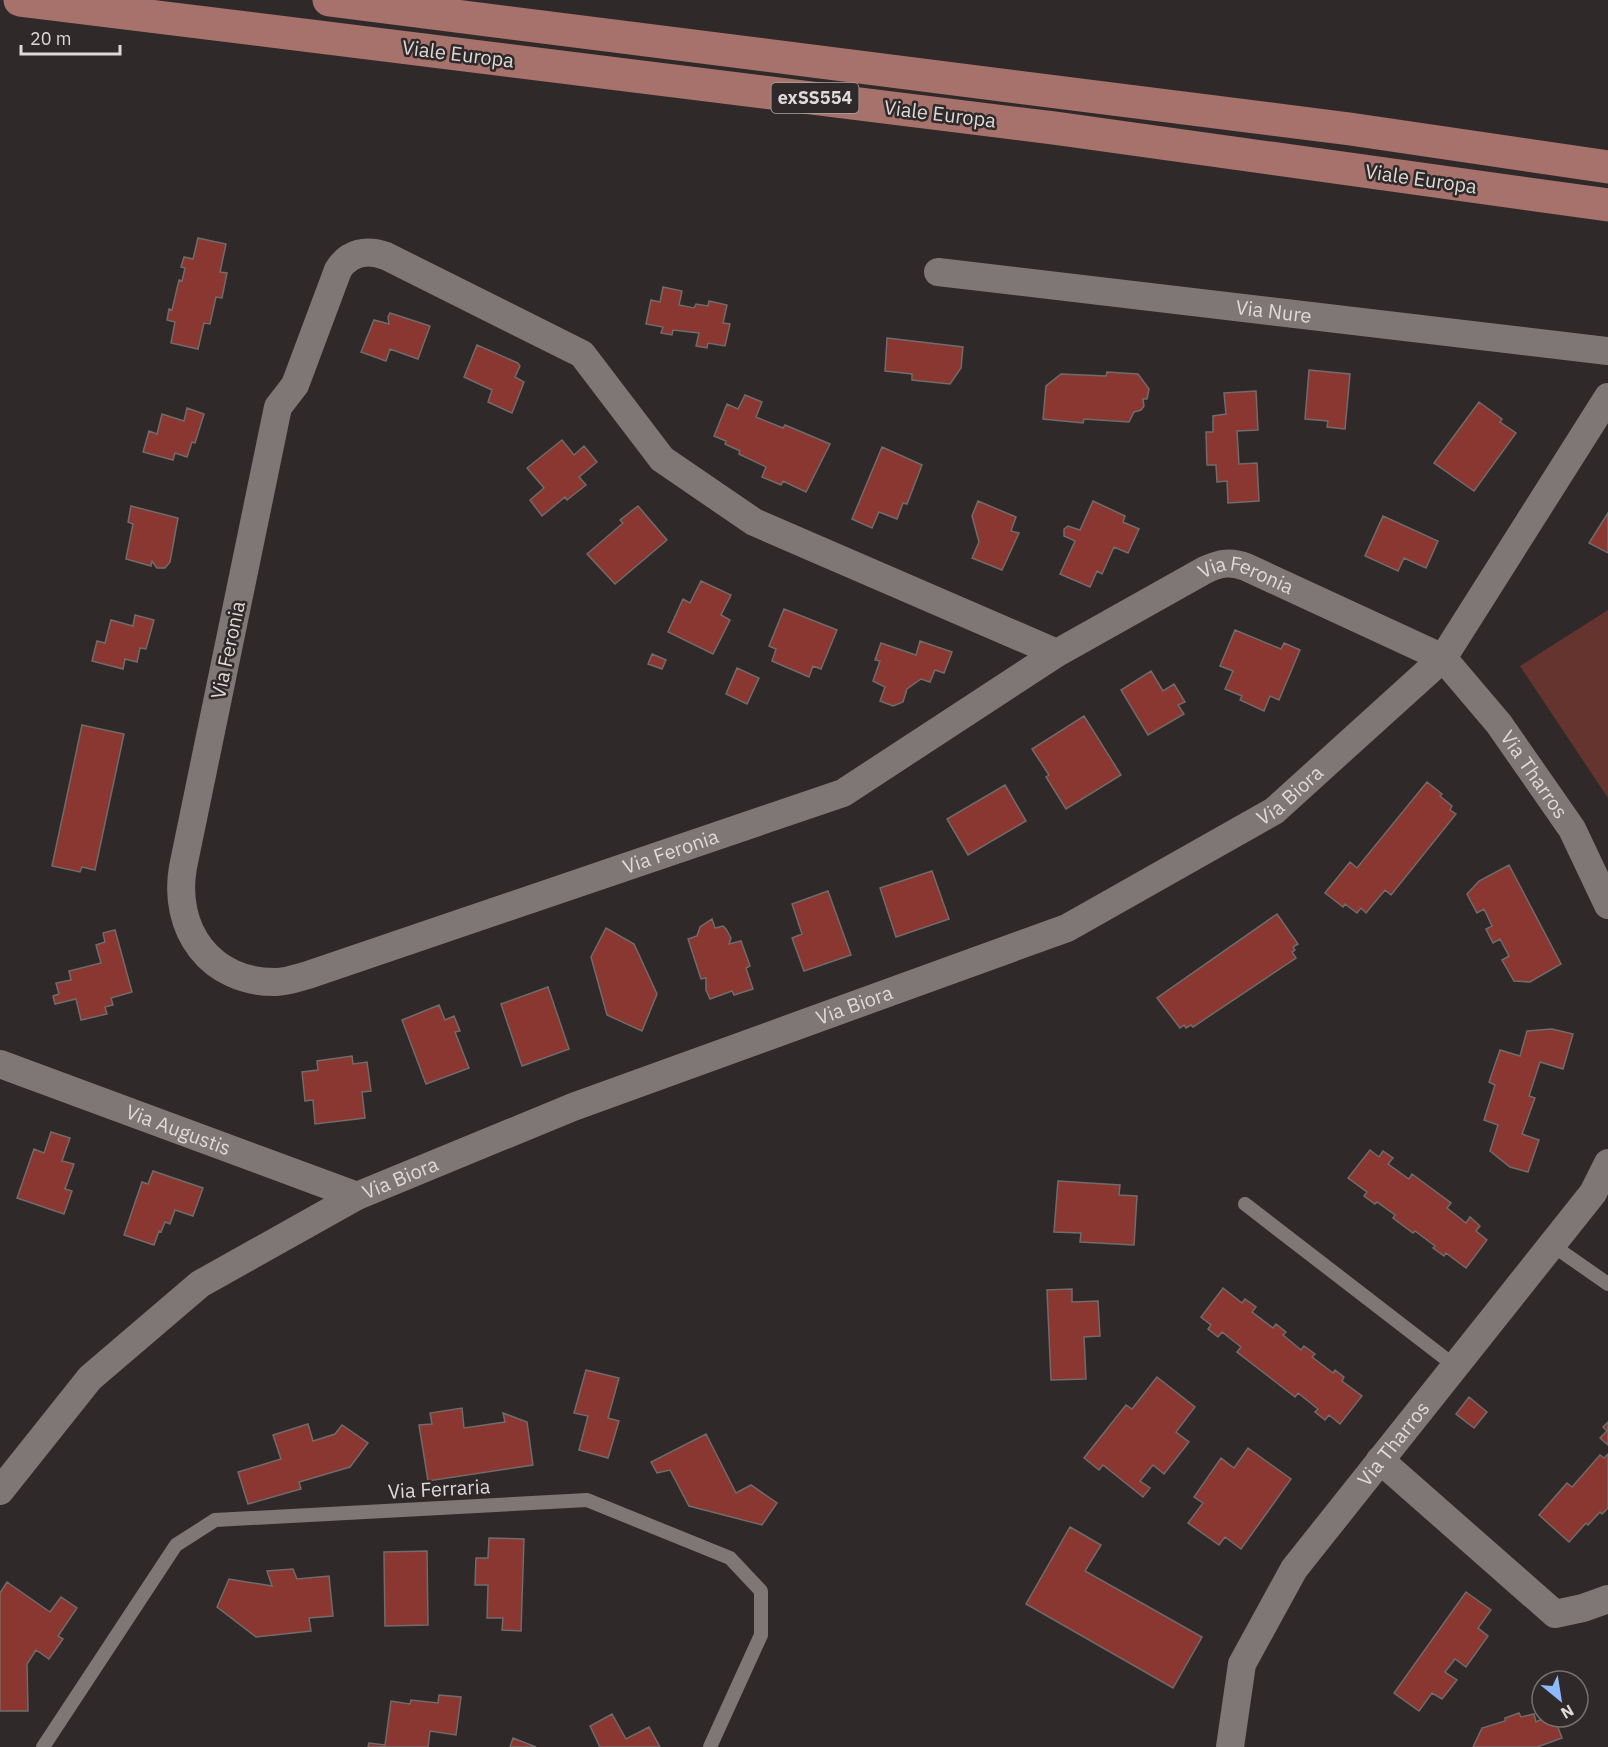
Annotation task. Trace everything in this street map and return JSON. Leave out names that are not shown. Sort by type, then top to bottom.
[{"type":"main road","name":"Viale Europa","points":[[20,0],[1054,128],[1608,206]]},
{"type":"main road","name":"Viale Europa","points":[[330,0],[1350,129],[1608,167]]},
{"type":"street","name":"Via Feronia","points":[[1057,653],[754,522],[662,459],[582,354],[386,256],[367,252],[356,254],[346,260],[338,270],[296,385],[278,407],[182,875],[180,898],[184,915],[190,933],[198,945],[220,966],[235,974],[265,982],[298,978],[843,793],[1057,653],[1205,570],[1228,562],[1246,567],[1443,658]]},
{"type":"street","name":"Via Nure","points":[[938,272],[1608,351]]},
{"type":"street","name":"Via Biora","points":[[0,1491],[90,1378],[200,1284],[357,1196],[573,1107],[1067,928],[1274,812],[1443,658],[1608,397]]},
{"type":"street","name":"Via Tharros","points":[[1443,658],[1499,724],[1572,829],[1608,905]]},
{"type":"street","name":"Via Augustis","points":[[0,1064],[357,1196]]},
{"type":"street","name":"Via Tharros","points":[[1230,1747],[1242,1664],[1294,1569],[1593,1193],[1608,1163]]},
{"type":"street","points":[[1380,1460],[1555,1614],[1583,1608],[1608,1599]]},
{"type":"lane","points":[[1245,1204],[1455,1366]]},
{"type":"lane","points":[[1552,1245],[1608,1284]]},
{"type":"lane","name":"Via Ferraria","points":[[43,1747],[176,1545],[215,1520],[587,1500],[730,1558],[761,1591],[761,1635],[710,1747]]},
{"type":"shaded area","points":[[1608,610],[1608,798],[1520,666]]},
{"type":"building","points":[[198,238],[226,244],[220,272],[227,273],[222,298],[216,297],[210,324],[204,323],[198,349],[171,343],[175,322],[167,320],[169,309],[172,310],[179,280],[182,281],[185,268],[181,267],[184,257],[193,259]]},
{"type":"building","points":[[663,287],[682,291],[679,305],[694,308],[696,304],[708,306],[709,301],[727,305],[723,323],[730,324],[725,346],[708,343],[707,348],[696,346],[699,333],[673,330],[672,335],[661,333],[663,327],[646,324],[651,300],[660,302]]},
{"type":"building","points":[[390,313],[430,326],[418,359],[390,349],[386,361],[361,352],[374,320],[389,324]]},
{"type":"building","points":[[887,338],[963,347],[961,368],[950,384],[912,380],[912,374],[885,371]]},
{"type":"building","points":[[477,345],[518,363],[520,366],[515,377],[524,382],[512,413],[488,402],[492,390],[464,377]]},
{"type":"building","points":[[1309,370],[1350,374],[1345,429],[1327,427],[1328,421],[1305,419]]},
{"type":"building","points":[[1107,372],[1138,374],[1149,389],[1147,399],[1143,399],[1144,406],[1141,410],[1134,412],[1129,422],[1084,419],[1083,423],[1043,419],[1046,386],[1061,374],[1106,376]]},
{"type":"building","points":[[1256,391],[1258,430],[1237,431],[1239,464],[1257,463],[1259,501],[1228,503],[1227,481],[1217,482],[1216,465],[1207,465],[1206,432],[1213,432],[1213,416],[1226,414],[1224,393]]},
{"type":"building","points":[[745,395],[762,402],[756,417],[783,428],[785,425],[830,444],[806,492],[783,481],[781,485],[762,477],[766,467],[739,454],[740,451],[714,436],[727,404],[738,409]]},
{"type":"building","points":[[1479,402],[1502,419],[1500,422],[1516,433],[1474,491],[1434,463]]},
{"type":"building","points":[[187,408],[204,414],[195,443],[192,442],[187,457],[175,453],[173,460],[143,452],[149,431],[157,434],[162,414],[184,421]]},
{"type":"building","points":[[562,440],[574,455],[584,446],[597,462],[579,477],[586,485],[567,500],[565,497],[542,516],[530,500],[544,488],[527,468]]},
{"type":"building","points":[[882,447],[922,465],[907,504],[903,503],[897,519],[879,512],[872,528],[852,519]]},
{"type":"building","points":[[978,501],[1016,517],[1011,531],[1019,533],[1002,570],[972,558],[979,542],[972,516]]},
{"type":"building","points":[[1093,501],[1125,516],[1123,522],[1139,529],[1128,553],[1114,547],[1102,574],[1097,571],[1090,587],[1060,574],[1075,541],[1064,536],[1064,529],[1068,526],[1080,530]]},
{"type":"building","points":[[131,506],[178,518],[170,562],[165,568],[157,568],[152,561],[151,566],[126,559],[133,524],[128,522]]},
{"type":"building","points":[[638,506],[667,540],[615,584],[587,554],[623,523],[620,520]]},
{"type":"building","points":[[1608,513],[1608,553],[1589,543]]},
{"type":"building","points":[[1383,516],[1438,541],[1426,568],[1404,558],[1398,571],[1365,556]]},
{"type":"building","points":[[701,581],[731,595],[721,615],[730,620],[713,654],[668,632],[683,599],[690,603]]},
{"type":"building","points":[[784,609],[837,630],[821,669],[813,666],[809,677],[772,661],[776,649],[769,646]]},
{"type":"building","points":[[135,615],[154,620],[146,649],[140,648],[137,662],[125,659],[123,669],[92,661],[97,641],[105,643],[111,620],[133,626]]},
{"type":"building","points":[[1235,630],[1281,649],[1284,643],[1300,650],[1279,700],[1270,696],[1264,711],[1240,700],[1242,696],[1225,689],[1233,671],[1220,666]]},
{"type":"building","points":[[920,641],[952,652],[944,673],[935,670],[930,682],[921,679],[907,689],[903,702],[893,706],[880,701],[885,687],[873,681],[880,661],[875,660],[881,643],[916,655]]},
{"type":"building","points":[[652,654],[666,660],[662,669],[648,664]]},
{"type":"building","points":[[737,668],[759,678],[747,704],[726,694]]},
{"type":"building","points":[[1151,671],[1163,691],[1174,684],[1185,702],[1178,705],[1184,714],[1148,735],[1121,690]]},
{"type":"building","points":[[1084,716],[1121,775],[1066,809],[1046,777],[1049,775],[1032,749]]},
{"type":"building","points":[[82,725],[124,734],[95,870],[82,867],[80,872],[52,866]]},
{"type":"building","points":[[1427,782],[1442,794],[1440,796],[1452,806],[1450,810],[1456,814],[1391,895],[1385,890],[1366,913],[1361,908],[1357,913],[1345,904],[1343,907],[1325,893],[1350,862],[1357,868]]},
{"type":"building","points":[[1005,785],[1026,821],[968,855],[947,819]]},
{"type":"building","points":[[1509,865],[1561,964],[1530,982],[1514,981],[1502,960],[1509,956],[1500,939],[1493,943],[1486,929],[1492,926],[1484,909],[1477,913],[1467,894],[1479,881]]},
{"type":"building","points":[[932,871],[949,919],[896,937],[880,888]]},
{"type":"building","points":[[828,891],[851,955],[804,971],[792,938],[802,934],[792,904]]},
{"type":"building","points":[[1277,914],[1298,944],[1293,947],[1295,950],[1292,952],[1296,958],[1193,1027],[1191,1025],[1186,1028],[1184,1025],[1180,1028],[1157,998]]},
{"type":"building","points":[[712,919],[715,928],[723,926],[726,929],[731,938],[729,944],[741,941],[750,966],[746,968],[753,989],[734,995],[732,991],[710,999],[706,990],[706,978],[701,979],[688,939],[697,936],[700,927]]},
{"type":"building","points":[[606,928],[634,944],[657,994],[642,1031],[607,1015],[591,957]]},
{"type":"building","points":[[115,930],[132,992],[111,998],[113,1005],[105,1007],[107,1014],[81,1020],[76,999],[55,1004],[53,996],[59,994],[56,983],[71,980],[69,971],[101,963],[96,945],[105,942],[103,933]]},
{"type":"building","points":[[548,987],[569,1049],[522,1066],[501,1004]]},
{"type":"building","points":[[439,1005],[445,1020],[454,1016],[460,1031],[455,1032],[469,1068],[426,1084],[402,1020]]},
{"type":"building","points":[[1552,1029],[1573,1034],[1563,1069],[1540,1062],[1529,1096],[1535,1098],[1522,1134],[1539,1140],[1528,1172],[1510,1167],[1490,1151],[1498,1125],[1484,1120],[1495,1085],[1489,1082],[1500,1050],[1520,1056],[1527,1031]]},
{"type":"building","points":[[352,1056],[353,1064],[367,1062],[371,1091],[362,1092],[365,1118],[315,1124],[313,1100],[305,1101],[302,1072],[318,1070],[317,1061]]},
{"type":"building","points":[[51,1132],[70,1138],[62,1161],[74,1164],[65,1189],[72,1191],[64,1214],[17,1198],[34,1149],[44,1153]]},
{"type":"building","points":[[1370,1150],[1379,1157],[1383,1151],[1393,1158],[1388,1164],[1409,1179],[1412,1174],[1451,1203],[1447,1208],[1466,1223],[1470,1217],[1480,1226],[1476,1231],[1487,1240],[1466,1268],[1446,1253],[1444,1256],[1415,1231],[1413,1233],[1393,1218],[1395,1215],[1364,1196],[1367,1192],[1348,1178]]},
{"type":"building","points":[[153,1171],[203,1188],[193,1216],[175,1210],[170,1224],[165,1222],[161,1232],[159,1231],[154,1245],[124,1235],[142,1182],[148,1184]]},
{"type":"building","points":[[1058,1181],[1120,1185],[1119,1195],[1137,1196],[1134,1245],[1080,1242],[1081,1233],[1054,1232]]},
{"type":"building","points":[[1223,1288],[1242,1303],[1245,1299],[1256,1307],[1252,1312],[1273,1328],[1276,1324],[1286,1332],[1283,1335],[1301,1350],[1304,1346],[1315,1354],[1312,1357],[1333,1373],[1335,1370],[1344,1377],[1342,1381],[1362,1396],[1340,1424],[1329,1415],[1325,1420],[1315,1412],[1318,1409],[1298,1393],[1295,1397],[1237,1352],[1241,1347],[1222,1332],[1218,1337],[1208,1329],[1211,1325],[1201,1317]]},
{"type":"building","points":[[1072,1289],[1072,1302],[1098,1301],[1100,1336],[1084,1337],[1086,1379],[1051,1380],[1047,1290]]},
{"type":"building","points":[[586,1370],[619,1378],[608,1418],[619,1421],[608,1458],[579,1450],[588,1416],[574,1413]]},
{"type":"building","points":[[1157,1377],[1195,1407],[1176,1432],[1189,1442],[1164,1474],[1153,1465],[1140,1481],[1150,1488],[1143,1497],[1103,1465],[1099,1470],[1084,1458],[1126,1405],[1132,1409]]},
{"type":"building","points":[[1469,1397],[1487,1412],[1474,1428],[1456,1414]]},
{"type":"building","points":[[462,1408],[464,1428],[505,1422],[503,1413],[527,1422],[533,1465],[428,1481],[419,1425],[432,1424],[430,1413]]},
{"type":"building","points":[[1608,1422],[1608,1445],[1600,1438],[1607,1431],[1603,1427]]},
{"type":"building","points":[[308,1424],[313,1441],[335,1434],[342,1425],[368,1443],[350,1467],[299,1482],[301,1489],[248,1504],[238,1472],[281,1459],[273,1435]]},
{"type":"building","points":[[706,1434],[736,1493],[751,1485],[777,1503],[762,1525],[689,1506],[670,1470],[657,1473],[651,1462]]},
{"type":"building","points":[[1248,1448],[1291,1479],[1241,1549],[1225,1537],[1219,1545],[1188,1523],[1203,1503],[1194,1497],[1221,1458],[1234,1468]]},
{"type":"building","points":[[1608,1454],[1608,1508],[1602,1514],[1600,1512],[1588,1525],[1586,1523],[1569,1542],[1539,1515],[1567,1483],[1572,1487],[1600,1455],[1604,1458]]},
{"type":"building","points":[[1070,1527],[1101,1545],[1085,1571],[1202,1637],[1173,1688],[1026,1604]]},
{"type":"building","points":[[489,1538],[524,1539],[521,1631],[502,1630],[503,1618],[487,1618],[488,1585],[475,1585],[476,1558],[488,1558]]},
{"type":"building","points":[[427,1551],[428,1625],[385,1626],[384,1552]]},
{"type":"building","points":[[293,1569],[297,1579],[329,1576],[333,1616],[309,1618],[311,1631],[256,1637],[217,1607],[229,1579],[272,1586],[267,1571]]},
{"type":"building","points":[[7,1582],[50,1612],[61,1597],[77,1608],[58,1636],[63,1639],[49,1659],[36,1650],[27,1664],[28,1711],[0,1711],[0,1593]]},
{"type":"building","points":[[1466,1592],[1491,1610],[1478,1628],[1488,1636],[1466,1667],[1455,1659],[1445,1672],[1457,1680],[1442,1699],[1432,1693],[1419,1711],[1394,1693]]},
{"type":"building","points":[[439,1695],[461,1697],[456,1735],[430,1731],[428,1747],[368,1747],[369,1743],[385,1745],[391,1701],[410,1704],[411,1700],[438,1703]]},
{"type":"building","points":[[1519,1713],[1521,1717],[1530,1715],[1530,1729],[1559,1729],[1562,1738],[1537,1747],[1473,1747],[1482,1728],[1505,1721],[1505,1718]]},
{"type":"building","points":[[612,1714],[626,1739],[649,1727],[660,1747],[600,1747],[590,1726]]},
{"type":"building","points":[[513,1738],[536,1747],[510,1747]]}]
